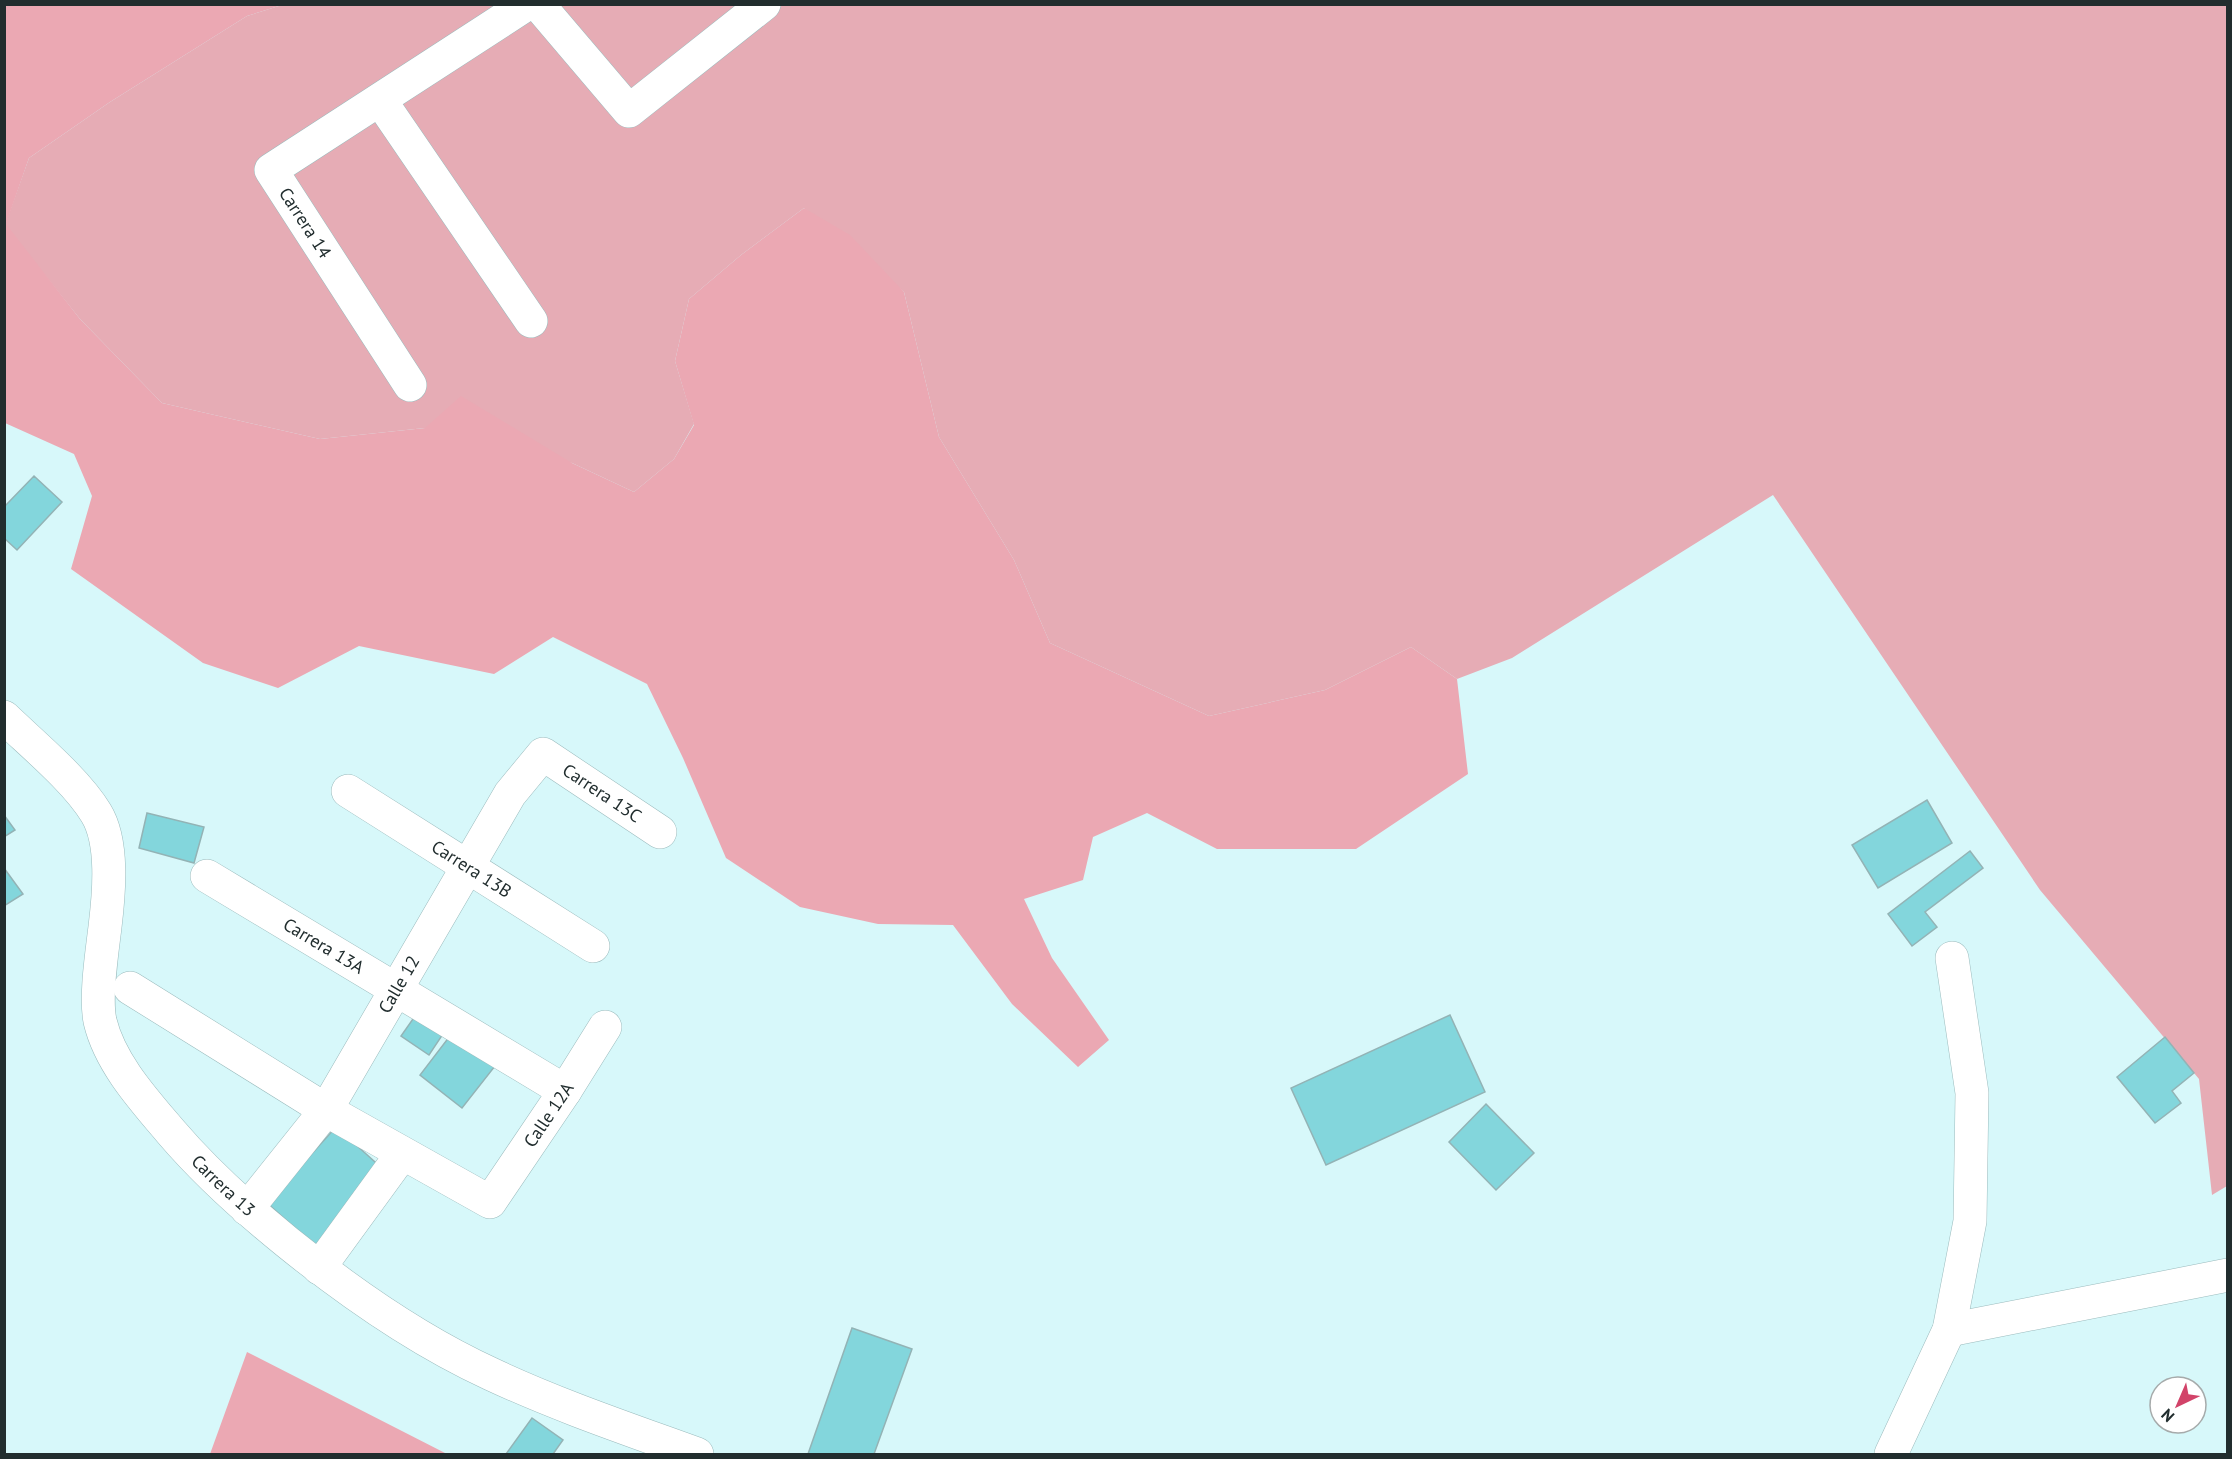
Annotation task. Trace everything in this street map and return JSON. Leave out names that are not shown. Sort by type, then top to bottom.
[{"type":"street","name":"Carrera 14","points":[[410,385],[271,170],[527,4]]},
{"type":"street","points":[[538,4],[629,111],[764,4]]},
{"type":"street","points":[[380,100],[531,321]]},
{"type":"street","name":"Carrera 13","points":[[4,717],[78,789],[97,814],[103,831],[109,878],[100,972],[99,1019],[109,1046],[122,1070],[198,1163],[247,1209],[319,1268],[346,1289],[424,1339],[491,1374],[697,1455]]},
{"type":"street","name":"Calle 12","points":[[247,1209],[326,1110],[510,794],[543,754]]},
{"type":"street","name":"Carrera 13C","points":[[543,754],[660,832]]},
{"type":"street","name":"Carrera 13B","points":[[348,791],[593,946]]},
{"type":"street","name":"Carrera 13A","points":[[207,876],[565,1091]]},
{"type":"street","points":[[1891,1455],[1949,1330],[1970,1221],[1972,1093],[1952,958]]},
{"type":"street","points":[[130,988],[326,1110],[402,1154],[319,1268]]},
{"type":"street","name":"Calle 12A","points":[[402,1154],[490,1202],[605,1027]]},
{"type":"street","points":[[1949,1330],[2228,1275]]},
{"type":"shaded area","points":[[5,4],[282,5],[247,16],[110,102],[29,158],[6,224],[80,319],[162,403],[320,439],[425,428],[461,396],[572,463],[634,492],[674,459],[694,425],[675,361],[689,299],[741,255],[804,208],[850,235],[904,292],[939,437],[1014,560],[1050,643],[1209,716],[1325,690],[1411,647],[1457,679],[1468,774],[1356,849],[1217,849],[1147,813],[1093,837],[1083,880],[1024,899],[1052,958],[1109,1040],[1078,1067],[1012,1004],[953,925],[878,924],[800,907],[726,858],[683,758],[647,684],[553,637],[494,674],[359,646],[278,688],[203,663],[71,569],[92,496],[74,454],[5,423]]},
{"type":"shaded area","points":[[282,5],[2227,5],[2227,1186],[2212,1195],[2199,1079],[2040,890],[1773,495],[1512,658],[1457,679],[1411,647],[1325,690],[1209,716],[1050,643],[1014,560],[939,437],[904,292],[804,208],[741,255],[689,299],[675,361],[694,424],[674,459],[634,492],[572,463],[425,428],[320,439],[162,403],[80,319],[5,225],[29,158],[110,102],[247,16]]},
{"type":"shaded area","points":[[247,1352],[447,1454],[210,1454]]},
{"type":"building","points":[[34,476],[62,502],[17,550],[4,538],[4,507]]},
{"type":"building","points":[[1927,800],[1952,843],[1878,888],[1852,845]]},
{"type":"building","points":[[147,813],[204,827],[194,863],[139,848]]},
{"type":"building","points":[[4,815],[15,830],[4,837]]},
{"type":"building","points":[[1970,851],[1983,868],[1925,912],[1937,927],[1912,946],[1888,914]]},
{"type":"building","points":[[4,868],[23,894],[4,906]]},
{"type":"building","points":[[420,1009],[447,1028],[429,1055],[401,1036]]},
{"type":"building","points":[[1450,1015],[1485,1092],[1326,1165],[1291,1088]]},
{"type":"building","points":[[456,1028],[499,1061],[462,1108],[420,1075]]},
{"type":"building","points":[[2165,1037],[2194,1073],[2172,1091],[2181,1103],[2155,1123],[2117,1077]]},
{"type":"building","points":[[1486,1104],[1534,1153],[1496,1190],[1449,1142]]},
{"type":"building","points":[[336,1127],[384,1170],[315,1246],[267,1203]]},
{"type":"building","points":[[852,1328],[912,1349],[874,1454],[808,1454]]},
{"type":"building","points":[[532,1418],[563,1440],[553,1454],[506,1454]]}]
